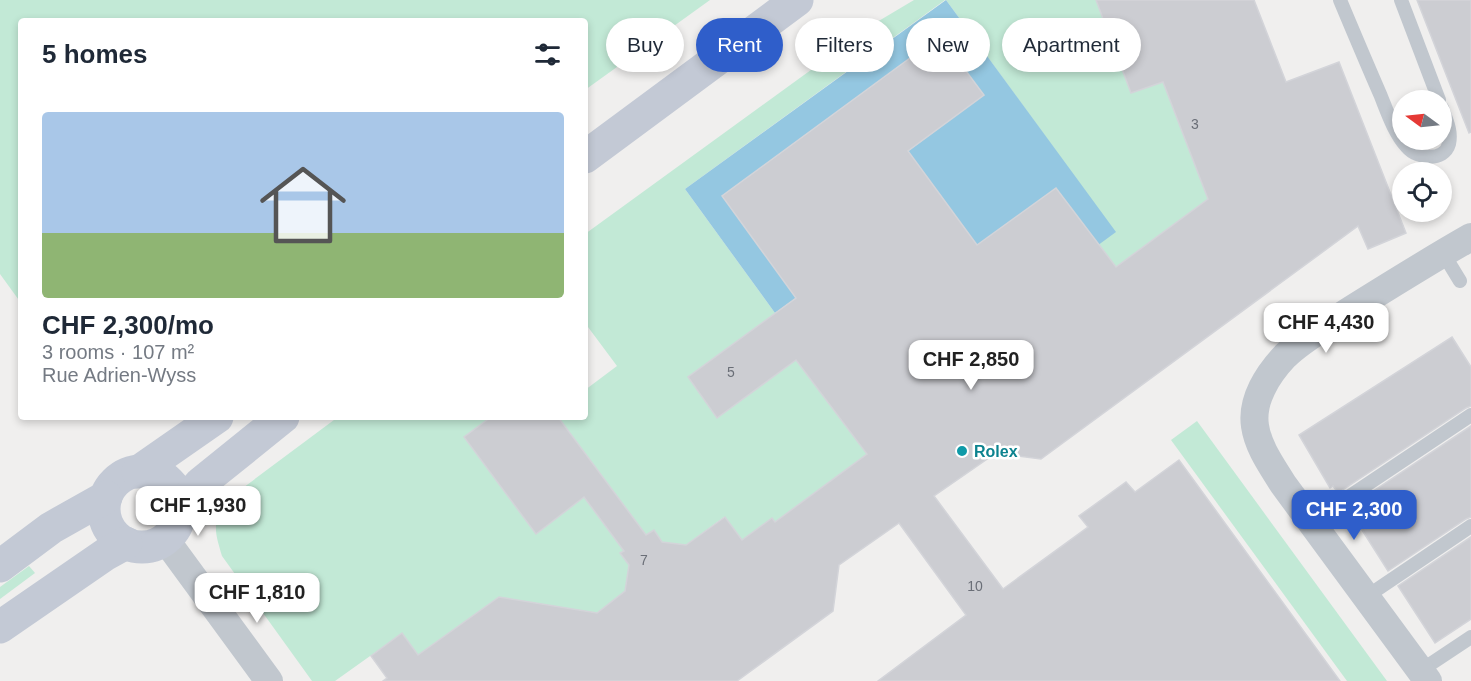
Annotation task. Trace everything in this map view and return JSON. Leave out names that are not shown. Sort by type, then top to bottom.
[{"type":"main road","points":[[588,156],[797,0]]},
{"type":"main road","points":[[138,471],[158,474],[168,481],[175,491],[180,515],[175,527],[165,539],[157,544],[144,547],[119,540],[111,531],[104,507],[112,484],[122,476],[138,471],[213,420]]},
{"type":"main road","points":[[179,508],[201,483],[279,420]]},
{"type":"main road","points":[[0,566],[51,528],[106,497]]},
{"type":"main road","points":[[0,627],[106,554],[126,543]]},
{"type":"street","points":[[1424,676],[1283,484],[1266,457],[1254,425],[1256,406],[1262,386],[1286,355],[1302,342],[1378,292],[1471,237]]},
{"type":"street","points":[[165,539],[269,681]]},
{"type":"lane","points":[[1340,0],[1392,122]]},
{"type":"lane","points":[[1401,0],[1435,90]]},
{"type":"lane","points":[[1411,150],[1420,155],[1432,157],[1444,153],[1446,150]]},
{"type":"lane","points":[[1443,253],[1460,281]]},
{"type":"lane","points":[[1311,522],[1471,415]]},
{"type":"lane","points":[[1366,597],[1471,526]]},
{"type":"lane","points":[[1424,676],[1471,638]]},
{"type":"green space","points":[[0,0],[710,0],[684,19],[606,18],[606,72],[610,72],[588,88],[588,18],[18,18],[18,299],[0,274]]},
{"type":"green space","points":[[914,0],[945,0],[920,18],[906,18],[906,28],[894,37],[894,18],[884,18]]},
{"type":"green space","points":[[946,0],[1096,0],[1103,18],[1002,18],[1002,72],[1123,72],[1131,93],[1163,82],[1208,199],[1128,258],[1114,274],[1094,247],[1115,232],[990,60],[990,18],[959,18]]},
{"type":"green space","points":[[808,72],[846,72],[685,189],[775,313],[809,350],[806,372],[835,412],[874,449],[775,522],[742,540],[724,517],[686,545],[662,542],[654,530],[646,535],[560,420],[588,420],[588,388],[617,366],[588,327],[588,232]]},
{"type":"green space","points":[[334,420],[528,420],[624,551],[620,553],[629,565],[625,591],[597,613],[499,597],[418,655],[401,634],[335,681],[312,681],[222,556],[216,526],[219,514],[228,499]]},
{"type":"green space","points":[[1197,421],[1387,681],[1347,681],[1171,440]]},
{"type":"green space","points":[[29,566],[35,573],[0,599],[0,587]]},
{"type":"water","points":[[946,0],[959,18],[921,18]]},
{"type":"water","points":[[906,29],[906,61],[894,70],[894,38]]},
{"type":"water","points":[[990,60],[1116,232],[989,325],[1086,228],[1056,188],[965,255],[968,233],[939,193],[879,173],[983,95],[966,72],[990,72]]},
{"type":"water","points":[[847,72],[891,72],[722,196],[796,298],[775,313],[685,189]]},
{"type":"building","points":[[1096,0],[1254,0],[1286,82],[1339,62],[1392,197],[1392,222],[1402,222],[1406,233],[1368,249],[1358,226],[1041,459],[996,453],[934,496],[1003,589],[1088,527],[1079,516],[1126,482],[1135,492],[1179,460],[1340,681],[878,681],[966,615],[899,523],[839,565],[833,611],[737,681],[383,681],[387,678],[371,656],[402,633],[418,655],[499,597],[597,613],[625,591],[629,565],[620,553],[624,551],[584,497],[536,534],[464,437],[487,420],[560,420],[646,535],[654,530],[662,542],[686,545],[725,517],[742,540],[772,518],[775,522],[867,454],[796,360],[717,418],[688,377],[796,298],[722,196],[894,72],[906,61],[906,72],[967,72],[984,95],[908,151],[977,245],[1056,188],[1116,267],[1208,199],[1163,82],[1131,93],[1123,72],[1141,72],[1141,18],[1103,18]]},
{"type":"building","points":[[1417,0],[1471,0],[1471,132],[1469,133]]},
{"type":"building","points":[[1452,337],[1471,367],[1471,406],[1338,493],[1333,486],[1330,488],[1299,435]]},
{"type":"building","points":[[1471,426],[1471,517],[1388,571],[1348,508]]},
{"type":"building","points":[[1471,537],[1471,619],[1435,643],[1398,586]]},
{"type":"place","name":"Rolex","points":[[962,451]]}]
